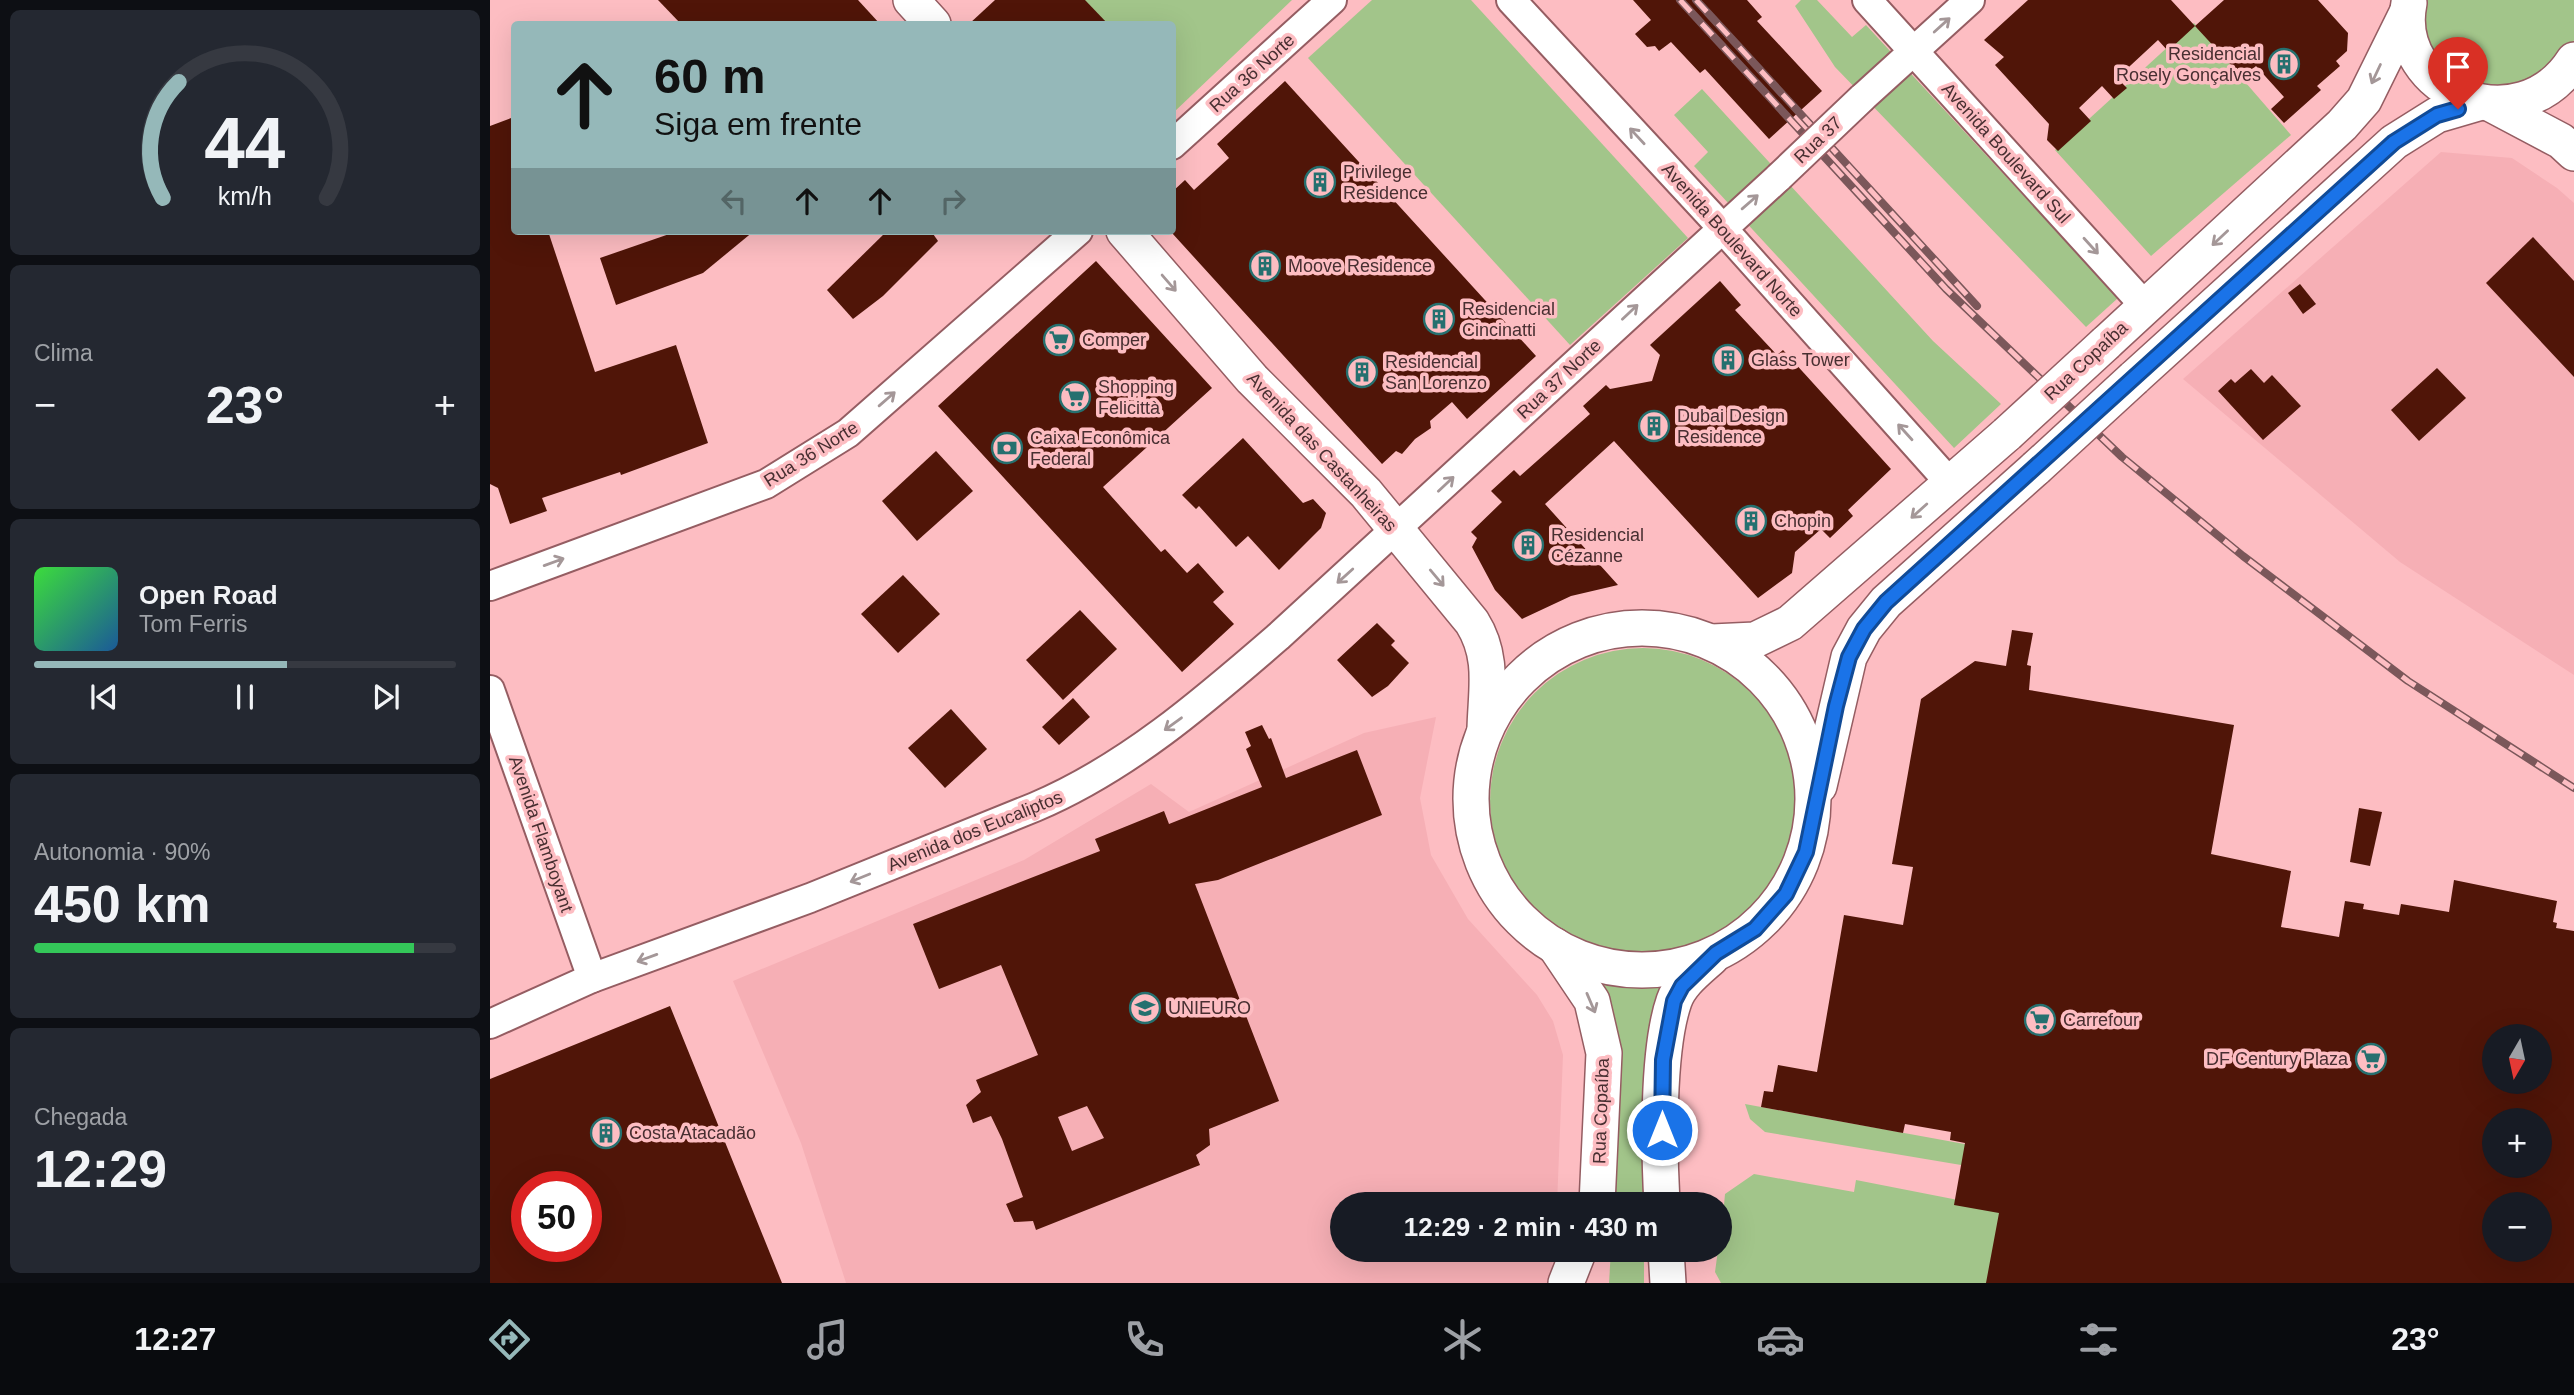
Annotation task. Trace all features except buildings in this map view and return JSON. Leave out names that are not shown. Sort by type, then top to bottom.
[{"type":"main road","points":[[2408,7],[2412,44],[2427,71],[2450,92],[2486,104],[2561,141],[2574,153]]},
{"type":"main road","name":"Rua Copaíba","points":[[1712,642],[1755,640],[1790,623],[2007,434],[2342,125],[2364,100],[2408,7]]},
{"type":"main road","points":[[1662,1192],[1663,1060],[1674,1001],[1682,986],[1716,953],[1755,929],[1786,894],[1806,852],[1846,669],[1864,629],[1886,602],[2394,142],[2437,115],[2486,104],[2520,102],[2544,91],[2565,74],[2574,60]]},
{"type":"main road","name":"Avenida das Castanheiras","points":[[1127,235],[1252,379],[1366,493],[1464,612],[1484,642],[1487,666],[1485,729]]},
{"type":"main road","points":[[1716,953],[1676,966],[1634,970],[1593,962],[1555,946],[1509,907],[1489,875],[1475,840],[1470,802],[1472,777],[1485,729],[1514,684],[1556,651],[1606,631],[1660,628],[1712,642],[1755,670],[1788,709],[1809,756],[1814,807]]},
{"type":"main road","name":"Rua Copaíba","points":[[1555,946],[1592,1001],[1604,1053],[1596,1192]]},
{"type":"main road","points":[[1566,1283],[1574,1262]]},
{"type":"main road","points":[[1588,1283],[1592,1262]]},
{"type":"main road","points":[[1667,1262],[1668,1283]]},
{"type":"street","name":"Rua 36 Norte","points":[[1176,141],[1332,0]]},
{"type":"street","name":"Avenida Boulevard Norte","points":[[1511,0],[1950,483]]},
{"type":"street","name":"Avenida Boulevard Sul","points":[[1867,0],[2145,306]]},
{"type":"street","name":"Rua 37","points":[[1721,228],[1970,0]]},
{"type":"street","name":"Rua 37 Norte","points":[[1396,530],[1721,228]]},
{"type":"street","name":"Rua 36 Norte","points":[[490,586],[765,484],[809,460],[848,433],[1073,235]]},
{"type":"street","name":"Avenida dos Eucaliptos","points":[[490,1024],[592,978],[810,898],[1071,792],[1136,751],[1203,702],[1396,530]]},
{"type":"street","name":"Avenida Flamboyant","points":[[490,690],[592,978]]},
{"type":"shaded area","points":[[2441,152],[2512,158],[2557,188],[2574,203],[2574,675],[2400,562],[2183,379]]},
{"type":"shaded area","name":"UNIEURO","points":[[1436,717],[1420,798],[1431,855],[1468,919],[1537,995],[1553,1021],[1563,1055],[1557,1192],[1330,1192],[1330,1262],[1553,1262],[1549,1283],[846,1283],[801,1143],[733,981],[1024,860],[1151,784],[1189,812],[1364,733]]},
{"type":"green space","points":[[1084,0],[1292,0],[1176,110],[1176,21],[1103,21]]},
{"type":"green space","points":[[1372,0],[1471,0],[1688,238],[1570,345],[1308,58]]},
{"type":"green space","points":[[1801,0],[1817,0],[1852,37],[1866,25],[2118,298],[2086,327],[1835,67],[1795,6]]},
{"type":"green space","points":[[2416,0],[2574,0],[2574,40],[2568,56],[2509,96],[2440,74]]},
{"type":"green space","points":[[2194,23],[2291,135],[2151,256],[2055,150]]},
{"type":"green space","points":[[1702,89],[1933,341],[2001,404],[1954,448],[1694,166],[1708,152],[1674,115]]},
{"type":"green space","points":[[1643,648],[1673,651],[1702,660],[1728,674],[1751,693],[1770,716],[1784,742],[1793,771],[1796,801],[1793,831],[1784,860],[1770,886],[1751,909],[1728,928],[1702,942],[1673,951],[1643,954],[1613,951],[1584,942],[1558,928],[1535,909],[1516,886],[1502,860],[1493,831],[1490,801],[1493,771],[1502,742],[1516,716],[1535,693],[1558,674],[1584,660],[1613,651]]},
{"type":"green space","points":[[1594,982],[1624,987],[1661,985],[1654,1007],[1647,1061],[1645,1192],[1610,1192]]},
{"type":"green space","points":[[1745,1104],[1970,1145],[1967,1166],[1765,1132],[1750,1119]]},
{"type":"green space","points":[[1754,1174],[1854,1192],[1856,1180],[1958,1200],[2016,1198],[2003,1283],[1721,1283],[1715,1272],[1716,1262],[1732,1262],[1732,1192],[1728,1192]]},
{"type":"green space","points":[[1610,1262],[1644,1262],[1644,1283],[1609,1283]]},
{"type":"railway","points":[[1680,0],[1946,289],[2122,457],[2243,556],[2408,681],[2574,788]]},
{"type":"railway","points":[[1696,0],[1977,306]]},
{"type":"place","name":"Residencial Rosely Gonçalves","points":[[2284,64]]},
{"type":"place","name":"Privilege Residence","points":[[1320,182]]},
{"type":"place","name":"Moove Residence","points":[[1265,266]]},
{"type":"place","name":"Residencial Cincinatti","points":[[1439,319]]},
{"type":"place","name":"Comper","points":[[1059,340]]},
{"type":"place","name":"Glass Tower","points":[[1728,360]]},
{"type":"place","name":"Residencial San Lorenzo","points":[[1362,372]]},
{"type":"place","name":"Shopping Felicittà","points":[[1075,397]]},
{"type":"place","name":"Dubai Design Residence","points":[[1654,426]]},
{"type":"place","name":"Caixa Econômica Federal","points":[[1007,448]]},
{"type":"place","name":"Chopin","points":[[1751,521]]},
{"type":"place","name":"Residencial Cézanne","points":[[1528,545]]},
{"type":"place","name":"UNIEURO","points":[[1145,1008]]},
{"type":"place","name":"Carrefour","points":[[2040,1020]]},
{"type":"place","name":"DF Century Plaza","points":[[2371,1059]]},
{"type":"place","name":"Costa Atacadão","points":[[606,1133]]},
{"type":"route","points":[[1662,1130],[1663,1060],[1674,1001],[1682,986],[1716,953],[1755,929],[1786,894],[1806,852],[1836,706],[1849,657],[1864,629],[1886,602],[2394,142],[2437,115],[2458,109]]}]
